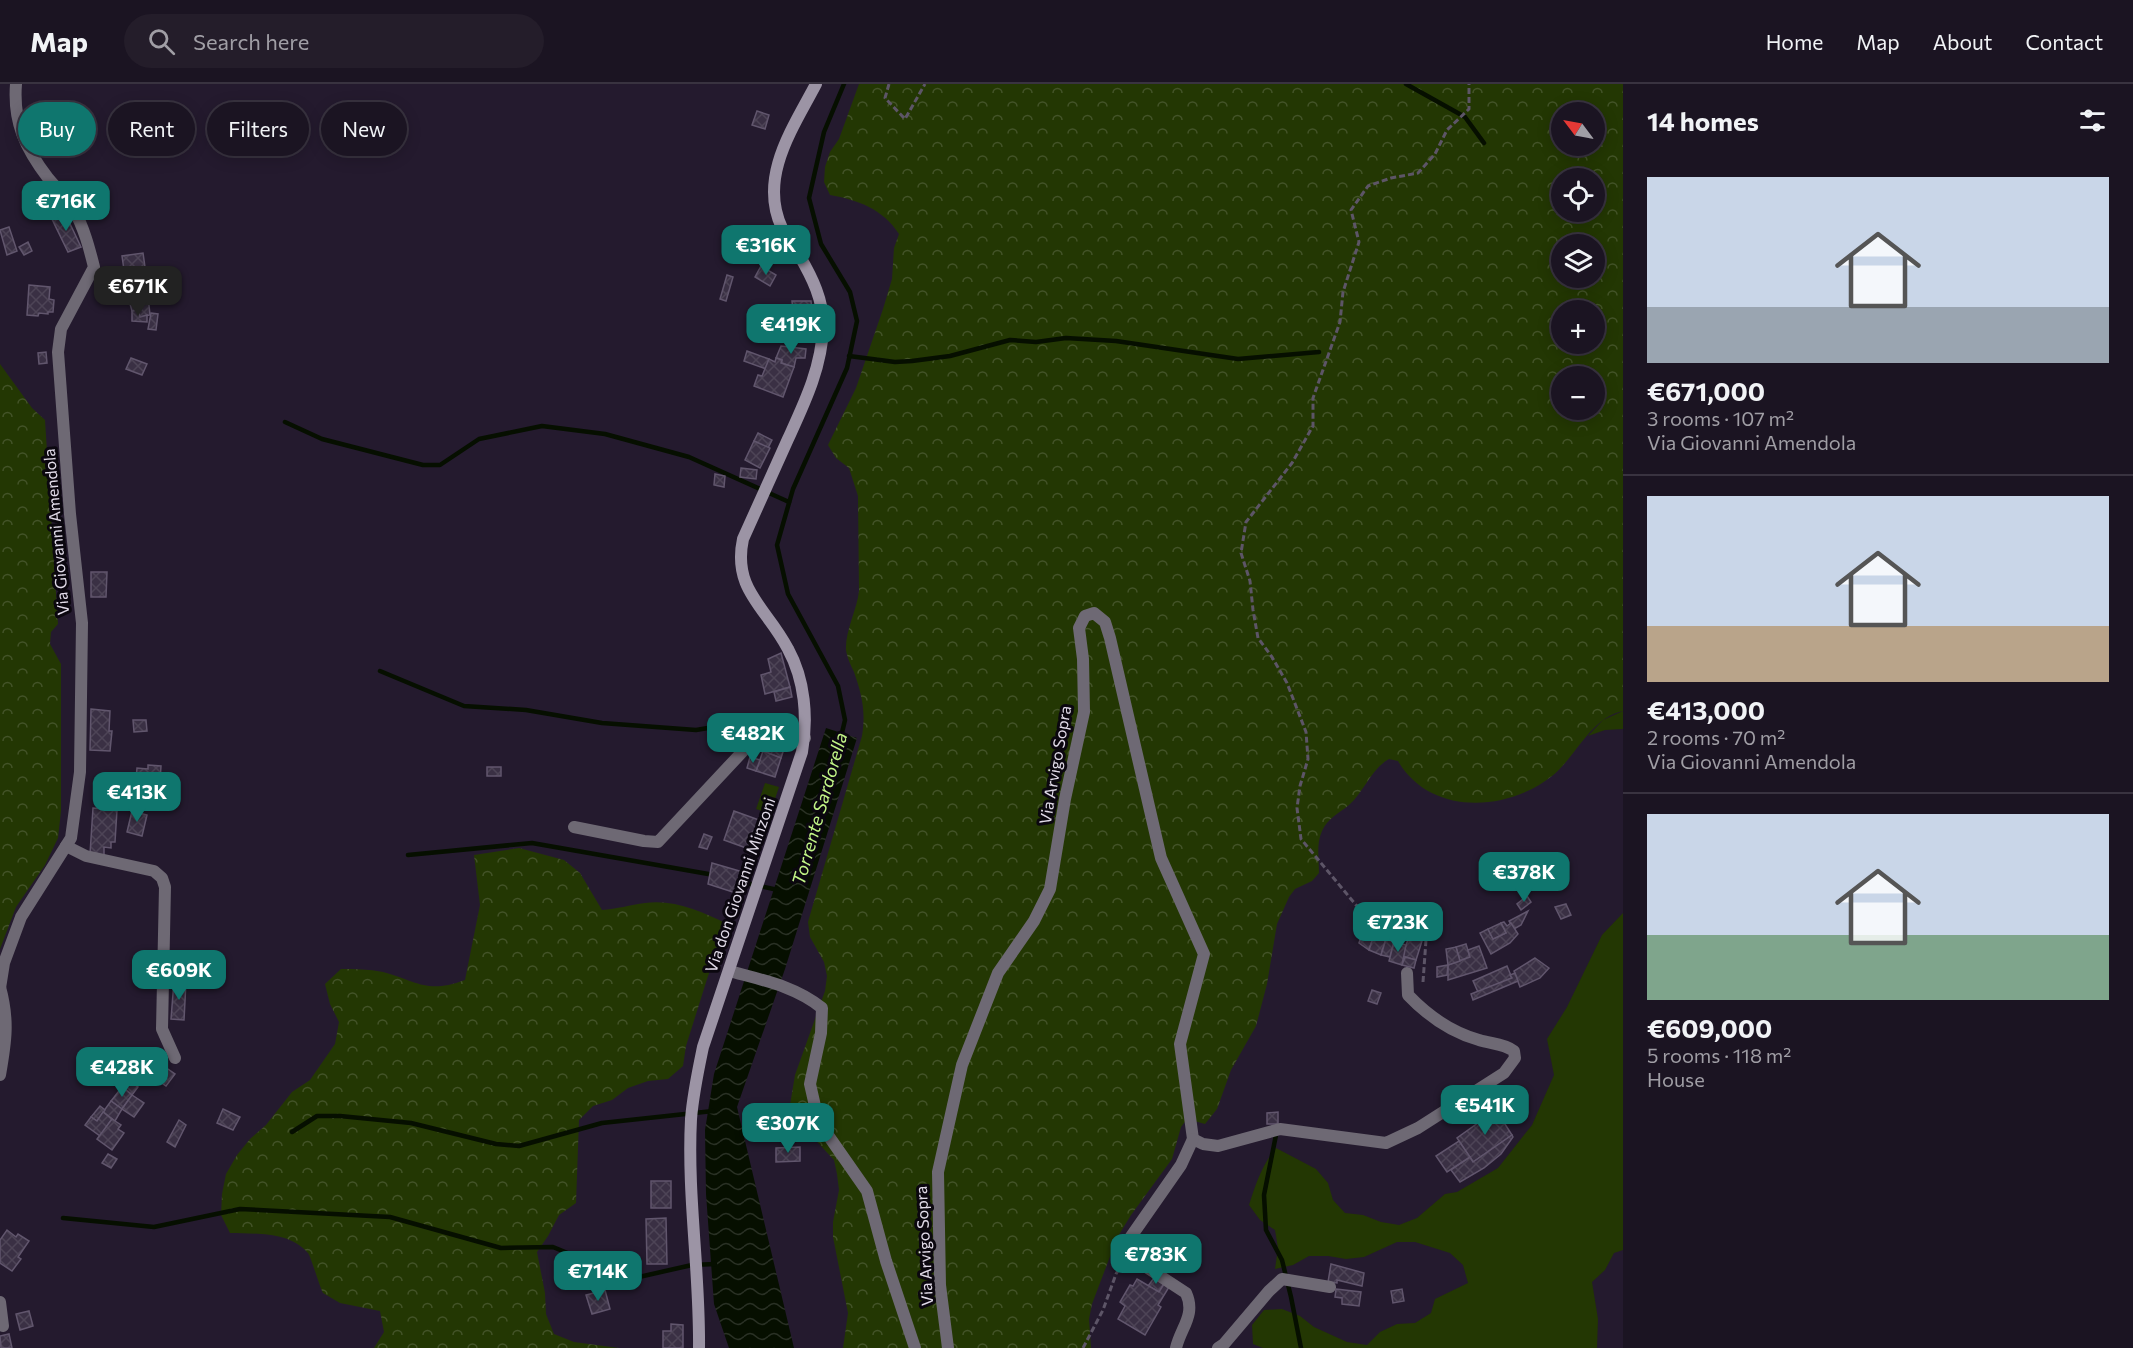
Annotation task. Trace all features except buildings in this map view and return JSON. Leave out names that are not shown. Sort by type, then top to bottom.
[{"type":"main road","name":"Via don Giovanni Minzoni","points":[[699,1348],[698,1280],[692,1198],[694,1087],[703,1047],[733,972],[805,738],[805,710],[798,671],[781,636],[745,585],[740,562],[743,539],[806,397],[822,347],[824,324],[813,278],[782,229],[774,190],[778,162],[783,149],[816,84]]},
{"type":"street","name":"Via Giovanni Amendola","points":[[0,987],[4,963],[21,917],[71,838],[80,772],[82,623],[70,513],[58,352],[62,329],[94,267],[88,241],[74,209],[46,176],[22,138],[15,104],[16,84]]},
{"type":"street","name":"Via Arvigo Sopra","points":[[948,1348],[940,1285],[938,1172],[962,1065],[990,993],[998,973],[1034,921],[1050,889],[1065,799],[1084,712],[1083,659],[1079,628],[1084,616],[1094,613],[1105,621],[1110,638],[1161,858],[1204,954],[1180,1044],[1193,1139]]},
{"type":"street","points":[[574,827],[658,842],[745,749],[756,747],[767,730],[805,738]]},
{"type":"street","points":[[66,846],[86,856],[154,871],[162,878],[165,887],[162,1029],[175,1058]]},
{"type":"street","name":"Via Arvigo Sopra","points":[[733,972],[792,989],[822,1008],[821,1033],[810,1084],[815,1106],[823,1128],[867,1191],[886,1261],[915,1348]]},
{"type":"street","points":[[1176,1348],[1190,1313],[1190,1302],[1186,1293],[1134,1258],[1129,1252],[1131,1238],[1181,1165],[1193,1139],[1203,1144],[1218,1146],[1280,1129],[1386,1143],[1418,1128],[1504,1073],[1511,1065],[1515,1058],[1514,1051],[1507,1045],[1480,1041],[1450,1030],[1419,1006],[1408,995],[1407,973]]},
{"type":"street","points":[[0,987],[6,1011],[6,1042],[0,1074]]},
{"type":"street","points":[[1218,1348],[1282,1279],[1330,1287]]},
{"type":"street","points":[[0,1302],[3,1326]]},
{"type":"path","points":[[889,84],[885,98],[905,119],[925,84]]},
{"type":"path","points":[[1419,1006],[1425,969],[1426,940],[1382,927],[1356,905],[1301,839],[1297,807],[1308,759],[1306,732],[1287,683],[1258,638],[1250,581],[1241,554],[1246,522],[1292,463],[1313,426],[1313,398],[1340,322],[1343,292],[1359,242],[1351,210],[1368,186],[1391,178],[1418,173],[1436,154],[1447,130],[1469,109],[1469,84]]},
{"type":"path","points":[[1083,1348],[1103,1310],[1116,1274],[1129,1252]]},
{"type":"green space","points":[[859,84],[1623,84],[1623,711],[1601,721],[1552,776],[1534,788],[1513,797],[1492,802],[1470,803],[1449,799],[1429,792],[1412,779],[1398,761],[1389,759],[1377,769],[1354,800],[1327,823],[1319,841],[1319,873],[1312,881],[1295,889],[1277,924],[1267,984],[1256,1026],[1231,1070],[1217,1109],[1205,1124],[1187,1119],[1181,1127],[1172,1159],[1117,1238],[1092,1304],[1089,1319],[1091,1348],[843,1348],[848,1313],[833,1237],[833,1222],[839,1190],[834,1160],[795,1118],[790,1105],[795,1075],[825,991],[827,976],[824,962],[810,937],[808,922],[863,727],[861,696],[846,650],[847,635],[859,591],[858,496],[849,468],[836,458],[828,445],[856,388],[883,309],[892,279],[894,248],[899,234],[893,225],[878,212],[860,203],[830,195],[824,182],[825,167],[830,152],[839,139]]},
{"type":"green space","points":[[0,364],[32,408],[45,420],[58,624],[51,632],[50,644],[61,664],[61,811],[58,838],[45,865],[16,907],[0,949]]},
{"type":"green space","points":[[1623,711],[1623,729],[1605,730],[1588,736],[1603,720]]},
{"type":"green space","points":[[765,783],[779,787],[770,814],[756,809]]},
{"type":"green space","points":[[519,848],[564,860],[580,873],[602,910],[656,902],[677,904],[727,924],[686,1046],[683,1066],[668,1079],[648,1081],[628,1088],[612,1100],[593,1106],[579,1120],[576,1203],[559,1215],[537,1252],[545,1293],[546,1314],[554,1334],[574,1342],[619,1348],[374,1348],[384,1332],[380,1311],[340,1303],[323,1293],[308,1253],[300,1246],[272,1235],[230,1233],[221,1215],[226,1174],[250,1139],[266,1125],[292,1092],[310,1080],[335,1044],[339,1022],[330,1004],[325,984],[341,969],[383,972],[432,986],[465,980],[480,905],[474,855]]},
{"type":"green space","points":[[1623,913],[1623,1250],[1614,1253],[1605,1270],[1592,1282],[1598,1319],[1597,1348],[1263,1348],[1253,1344],[1252,1325],[1264,1310],[1282,1309],[1300,1316],[1314,1327],[1347,1342],[1367,1345],[1380,1332],[1397,1324],[1415,1323],[1431,1313],[1435,1299],[1468,1283],[1463,1265],[1450,1253],[1415,1242],[1397,1242],[1364,1257],[1346,1259],[1309,1256],[1293,1265],[1275,1269],[1278,1248],[1275,1230],[1260,1220],[1249,1205],[1260,1175],[1276,1148],[1316,1169],[1328,1183],[1333,1200],[1345,1213],[1363,1215],[1381,1222],[1399,1225],[1417,1218],[1445,1194],[1457,1192],[1498,1168],[1532,1125],[1554,1075],[1547,1039],[1567,1007],[1602,935]]},
{"type":"water","points":[[826,728],[857,738],[785,969],[737,1107],[794,1348],[729,1348],[714,1304],[706,1194],[705,1130],[714,1074]]},
{"type":"waterway","name":"Torrente Sardorella","points":[[841,737],[845,720],[838,686],[788,594],[777,545],[793,489],[847,368],[857,321],[850,292],[821,244],[809,198],[824,132],[844,84]]},
{"type":"waterway","points":[[1406,84],[1465,117],[1484,143]]},
{"type":"waterway","points":[[849,356],[895,362],[912,361],[950,356],[1010,340],[1036,342],[1066,338],[1116,341],[1238,359],[1319,352]]},
{"type":"waterway","points":[[285,422],[322,439],[423,465],[440,465],[479,439],[542,426],[605,434],[689,457],[789,502]]},
{"type":"waterway","points":[[380,671],[464,706],[526,710],[602,723],[696,730],[744,722]]},
{"type":"waterway","points":[[408,855],[532,843],[714,875]]},
{"type":"waterway","points":[[737,881],[778,890]]},
{"type":"waterway","points":[[292,1132],[317,1116],[340,1116],[411,1123],[496,1144],[519,1146],[602,1123],[713,1111]]},
{"type":"waterway","points":[[1276,1135],[1264,1195],[1266,1230],[1282,1260],[1301,1348]]},
{"type":"waterway","points":[[63,1218],[154,1227],[240,1209],[390,1217],[501,1248],[553,1247],[630,1279],[692,1265],[715,1264]]}]
